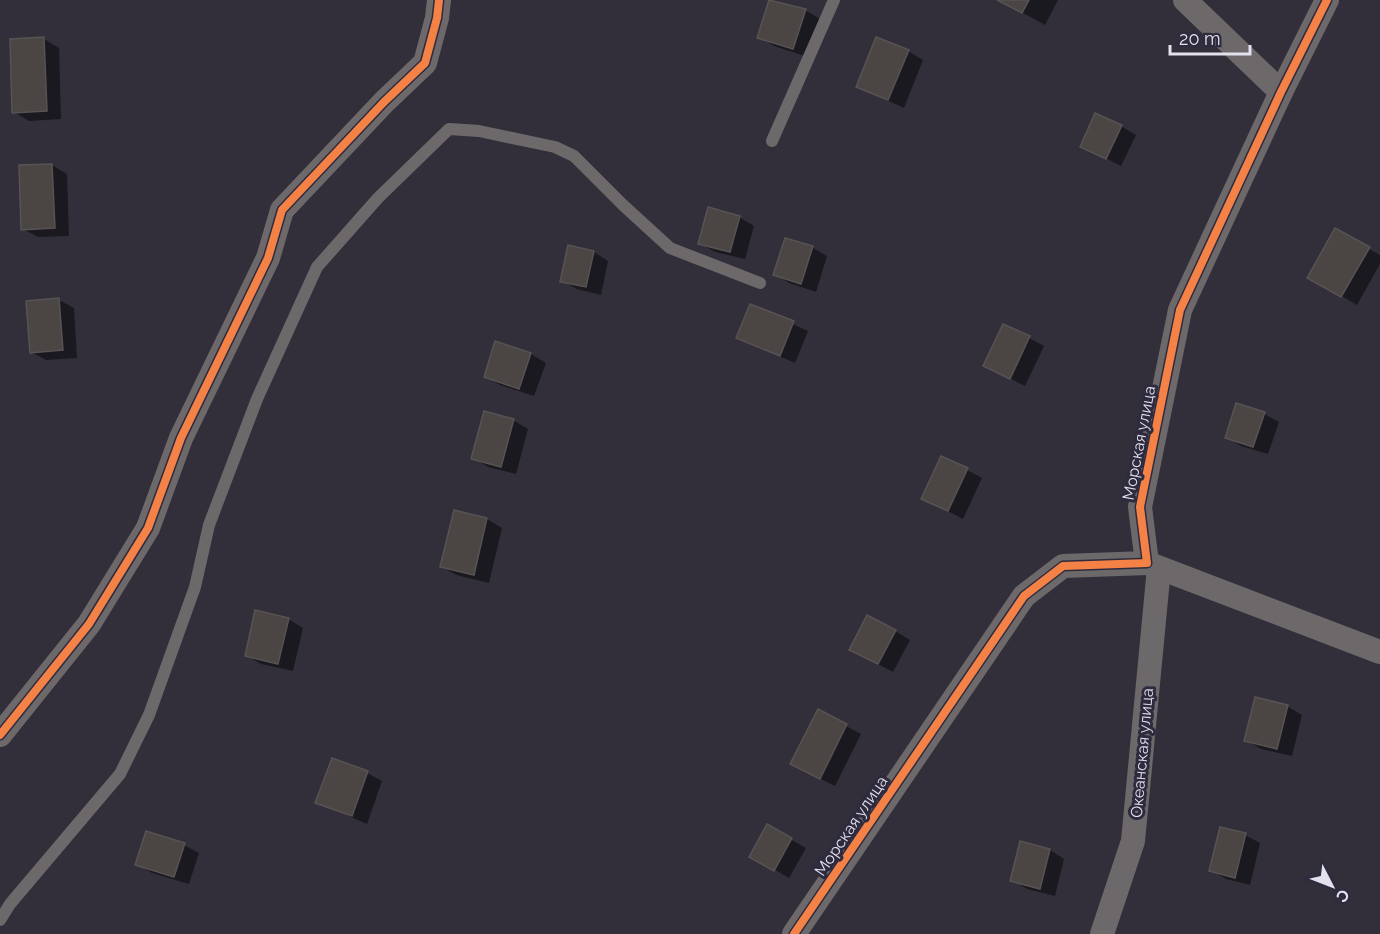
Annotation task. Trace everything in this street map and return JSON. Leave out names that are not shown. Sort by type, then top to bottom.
[{"type":"street","points":[[0,735],[89,624],[148,528],[181,438],[268,258],[282,210],[384,102],[425,63],[437,18],[439,0]]},
{"type":"street","points":[[1185,0],[1281,92]]},
{"type":"street","name":"Морская улица","points":[[794,934],[1024,596],[1063,566],[1153,565],[1140,507],[1180,310],[1281,92],[1327,0]]},
{"type":"street","points":[[1153,565],[1380,652]]},
{"type":"street","name":"Океанская улица","points":[[1102,934],[1133,841],[1153,565]]},
{"type":"lane","points":[[772,141],[834,0]]},
{"type":"lane","points":[[0,920],[5,903],[120,774],[150,714],[195,587],[209,525],[257,399],[317,267],[378,198],[449,129],[479,130],[555,147],[574,156],[670,248],[760,284]]},
{"type":"building","points":[[769,0],[806,9],[793,49],[757,38]]},
{"type":"building","points":[[997,0],[1029,0],[1022,13]]},
{"type":"building","points":[[44,37],[47,111],[12,113],[10,39]]},
{"type":"building","points":[[876,37],[909,50],[888,100],[856,87]]},
{"type":"building","points":[[1095,113],[1122,125],[1106,159],[1080,147]]},
{"type":"building","points":[[52,164],[55,228],[21,230],[19,165]]},
{"type":"building","points":[[708,207],[740,216],[730,252],[698,244]]},
{"type":"building","points":[[1335,228],[1370,247],[1341,297],[1307,278]]},
{"type":"building","points":[[785,238],[813,246],[801,284],[773,275]]},
{"type":"building","points":[[568,245],[594,251],[586,287],[560,282]]},
{"type":"building","points":[[59,298],[63,350],[30,353],[26,301]]},
{"type":"building","points":[[750,304],[794,321],[780,356],[736,338]]},
{"type":"building","points":[[1003,324],[1030,336],[1010,379],[983,366]]},
{"type":"building","points":[[495,341],[531,353],[519,389],[484,377]]},
{"type":"building","points":[[1236,403],[1265,412],[1253,447],[1225,438]]},
{"type":"building","points":[[484,411],[514,419],[501,467],[471,459]]},
{"type":"building","points":[[941,456],[968,468],[948,511],[921,499]]},
{"type":"building","points":[[454,510],[487,518],[474,575],[440,567]]},
{"type":"building","points":[[255,610],[289,618],[278,664],[245,656]]},
{"type":"building","points":[[867,615],[896,630],[878,664],[849,650]]},
{"type":"building","points":[[1255,697],[1288,705],[1277,749],[1244,741]]},
{"type":"building","points":[[818,709],[847,724],[820,779],[790,764]]},
{"type":"building","points":[[332,758],[368,771],[352,816],[315,803]]},
{"type":"building","points":[[767,824],[792,838],[774,871],[749,857]]},
{"type":"building","points":[[1220,827],[1246,833],[1235,878],[1209,871]]},
{"type":"building","points":[[146,831],[185,843],[174,877],[135,865]]},
{"type":"building","points":[[1020,841],[1050,849],[1040,889],[1010,881]]},
{"type":"cycle path","points":[[0,735],[89,624],[148,528],[181,438],[268,258],[282,210],[384,102],[425,63],[437,18],[439,0]]},
{"type":"cycle path","points":[[794,934],[1024,596],[1063,566],[1147,563],[1140,507],[1180,310],[1281,92],[1327,0]]}]
